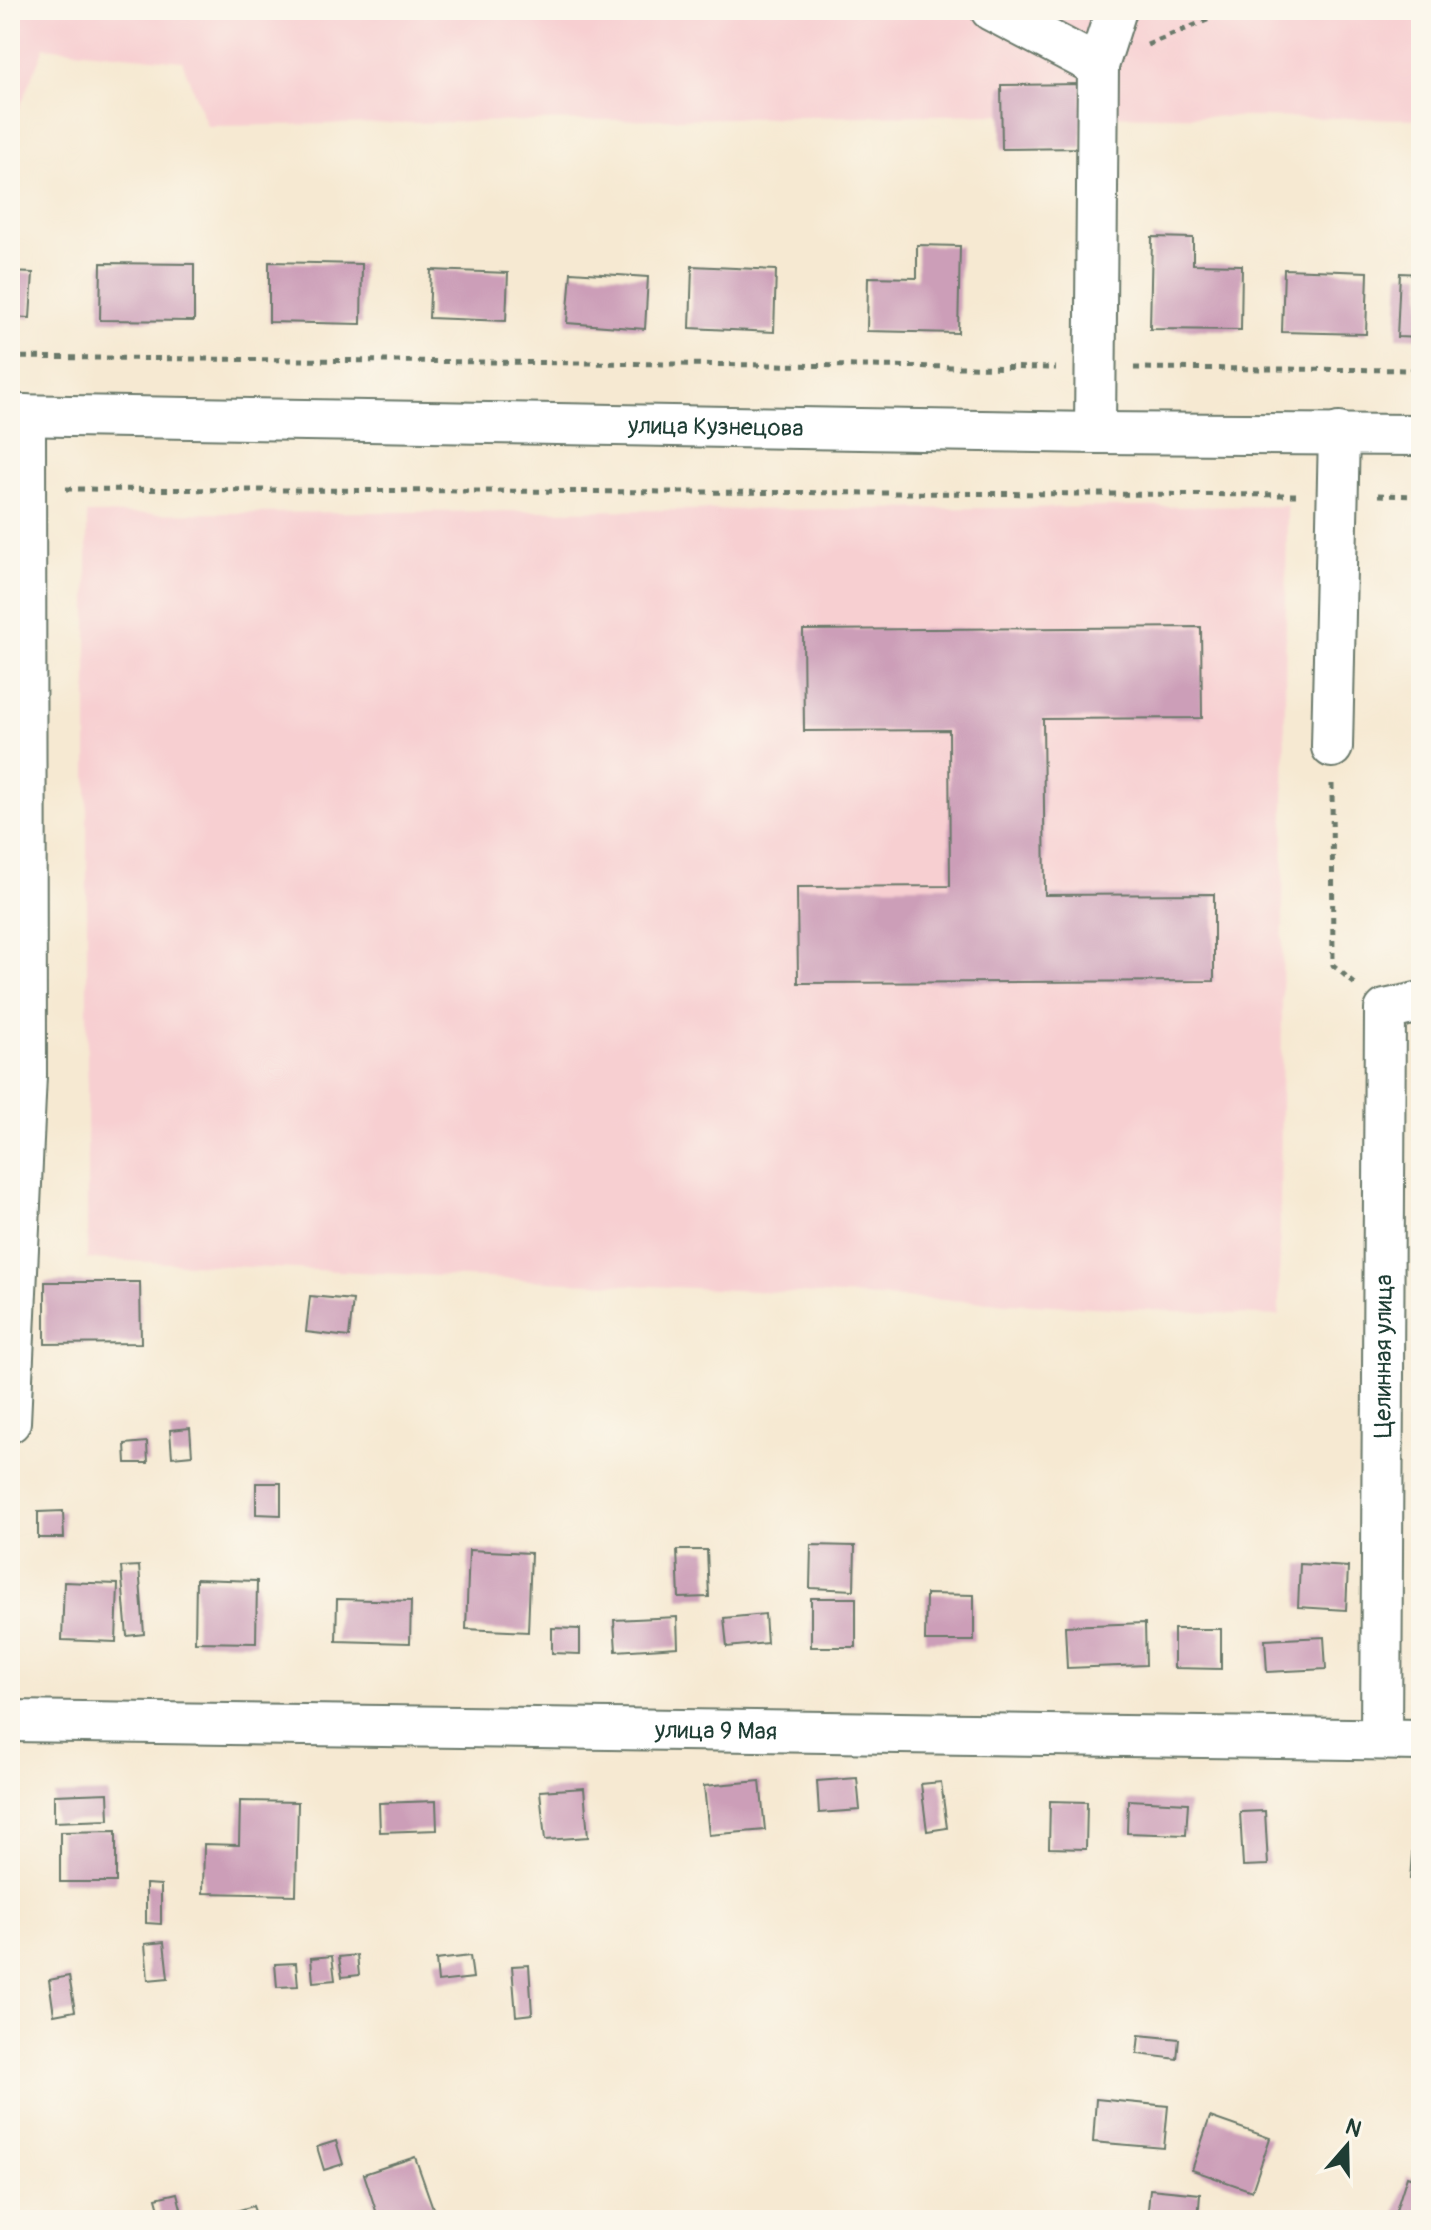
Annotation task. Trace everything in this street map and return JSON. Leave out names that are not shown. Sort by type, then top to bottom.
[{"type":"street","points":[[991,10],[1098,66]]},
{"type":"street","points":[[1095,433],[1098,66],[1116,10]]},
{"type":"street","points":[[10,1422],[26,1075],[25,489],[17,415]]},
{"type":"street","name":"улица Кузнецова","points":[[17,415],[1095,433],[1421,435]]},
{"type":"street","points":[[1332,747],[1339,433]]},
{"type":"street","name":"Целинная улица","points":[[1381,1738],[1403,1006]]},
{"type":"street","name":"улица 9 Мая","points":[[10,1721],[1421,1740]]},
{"type":"path","points":[[1098,66],[1231,10]]},
{"type":"path","points":[[10,357],[1421,370]]},
{"type":"path","points":[[25,489],[1421,496]]},
{"type":"path","points":[[1332,747],[1333,965],[1403,1006]]},
{"type":"shaded area","points":[[10,10],[1421,10],[1421,119],[1001,114],[207,126],[182,61],[44,47],[14,122],[10,121]]},
{"type":"shaded area","points":[[1287,506],[1279,1316],[87,1259],[87,514]]},
{"type":"building","points":[[1081,84],[1082,148],[1002,149],[1001,85]]},
{"type":"building","points":[[1152,237],[1193,238],[1193,264],[1242,265],[1241,330],[1150,329]]},
{"type":"building","points":[[917,245],[960,246],[958,333],[867,331],[868,277],[917,278]]},
{"type":"building","points":[[269,262],[362,264],[361,324],[269,322]]},
{"type":"building","points":[[101,263],[194,264],[194,321],[100,320]]},
{"type":"building","points":[[692,266],[776,270],[774,332],[690,328]]},
{"type":"building","points":[[1284,269],[1368,272],[1366,334],[1282,332]]},
{"type":"building","points":[[431,270],[508,273],[506,321],[429,318]]},
{"type":"building","points":[[10,272],[33,273],[30,318],[10,317]]},
{"type":"building","points":[[571,272],[648,277],[645,329],[567,323]]},
{"type":"building","points":[[1400,273],[1421,274],[1421,338],[1397,337]]},
{"type":"building","points":[[1201,627],[1202,718],[1043,719],[1045,895],[1214,894],[1214,981],[798,983],[797,887],[950,886],[949,730],[804,731],[803,630]]},
{"type":"building","points":[[45,1282],[140,1282],[141,1343],[45,1344]]},
{"type":"building","points":[[310,1296],[353,1300],[349,1337],[306,1332]]},
{"type":"building","points":[[190,1428],[192,1455],[172,1457],[170,1430]]},
{"type":"building","points":[[147,1442],[148,1463],[126,1463],[125,1444]]},
{"type":"building","points":[[256,1483],[281,1483],[281,1515],[256,1514]]},
{"type":"building","points":[[63,1511],[64,1538],[38,1538],[38,1512]]},
{"type":"building","points":[[811,1545],[855,1546],[854,1590],[810,1588]]},
{"type":"building","points":[[469,1550],[531,1553],[528,1632],[466,1629]]},
{"type":"building","points":[[677,1550],[707,1550],[709,1597],[679,1598]]},
{"type":"building","points":[[1300,1564],[1348,1567],[1346,1610],[1298,1607]]},
{"type":"building","points":[[139,1566],[144,1634],[127,1636],[121,1567]]},
{"type":"building","points":[[196,1579],[257,1581],[256,1643],[195,1642]]},
{"type":"building","points":[[64,1582],[118,1584],[116,1642],[62,1640]]},
{"type":"building","points":[[926,1594],[974,1595],[974,1641],[925,1641]]},
{"type":"building","points":[[811,1598],[856,1598],[856,1647],[811,1647]]},
{"type":"building","points":[[337,1599],[411,1601],[410,1643],[336,1641]]},
{"type":"building","points":[[765,1614],[767,1643],[727,1647],[724,1618]]},
{"type":"building","points":[[677,1617],[678,1647],[616,1651],[614,1620]]},
{"type":"building","points":[[1145,1623],[1146,1665],[1067,1668],[1065,1626]]},
{"type":"building","points":[[552,1628],[580,1629],[580,1654],[552,1653]]},
{"type":"building","points":[[1174,1629],[1221,1629],[1221,1669],[1174,1668]]},
{"type":"building","points":[[1324,1637],[1326,1669],[1267,1672],[1265,1640]]},
{"type":"building","points":[[857,1778],[860,1810],[819,1813],[817,1781]]},
{"type":"building","points":[[760,1781],[765,1830],[709,1835],[704,1786]]},
{"type":"building","points":[[941,1782],[947,1828],[927,1831],[921,1784]]},
{"type":"building","points":[[584,1788],[588,1837],[545,1840],[540,1791]]},
{"type":"building","points":[[108,1793],[109,1820],[54,1822],[54,1795]]},
{"type":"building","points":[[1128,1800],[1188,1803],[1186,1835],[1127,1833]]},
{"type":"building","points":[[240,1801],[298,1802],[296,1895],[203,1893],[204,1844],[239,1845]]},
{"type":"building","points":[[436,1801],[437,1830],[380,1832],[379,1803]]},
{"type":"building","points":[[1050,1801],[1087,1802],[1086,1849],[1049,1848]]},
{"type":"building","points":[[1265,1811],[1268,1865],[1243,1866],[1240,1812]]},
{"type":"building","points":[[1414,1830],[1421,1831],[1421,1880],[1410,1879]]},
{"type":"building","points":[[116,1831],[116,1882],[60,1882],[60,1832]]},
{"type":"building","points":[[146,1884],[161,1885],[161,1924],[146,1923]]},
{"type":"building","points":[[164,1942],[168,1978],[148,1980],[145,1944]]},
{"type":"building","points":[[357,1955],[359,1975],[342,1977],[339,1957]]},
{"type":"building","points":[[332,1956],[335,1980],[313,1982],[311,1958]]},
{"type":"building","points":[[470,1956],[473,1978],[438,1982],[436,1960]]},
{"type":"building","points":[[296,1963],[298,1986],[277,1987],[275,1964]]},
{"type":"building","points":[[529,1965],[532,2014],[516,2016],[512,1966]]},
{"type":"building","points":[[69,1976],[75,2011],[54,2015],[49,1980]]},
{"type":"building","points":[[1139,2035],[1179,2039],[1177,2059],[1137,2054]]},
{"type":"building","points":[[1096,2099],[1168,2106],[1164,2148],[1093,2142]]},
{"type":"building","points":[[1210,2117],[1270,2138],[1252,2191],[1192,2170]]},
{"type":"building","points":[[336,2141],[343,2164],[324,2170],[317,2147]]},
{"type":"building","points":[[415,2157],[434,2211],[409,2220],[379,2220],[364,2174]]},
{"type":"building","points":[[1407,2176],[1421,2181],[1421,2220],[1393,2220]]},
{"type":"building","points":[[1150,2189],[1200,2194],[1198,2220],[1147,2220]]},
{"type":"building","points":[[177,2193],[184,2220],[162,2220],[156,2198]]},
{"type":"building","points":[[253,2206],[258,2220],[209,2220],[209,2219]]}]
